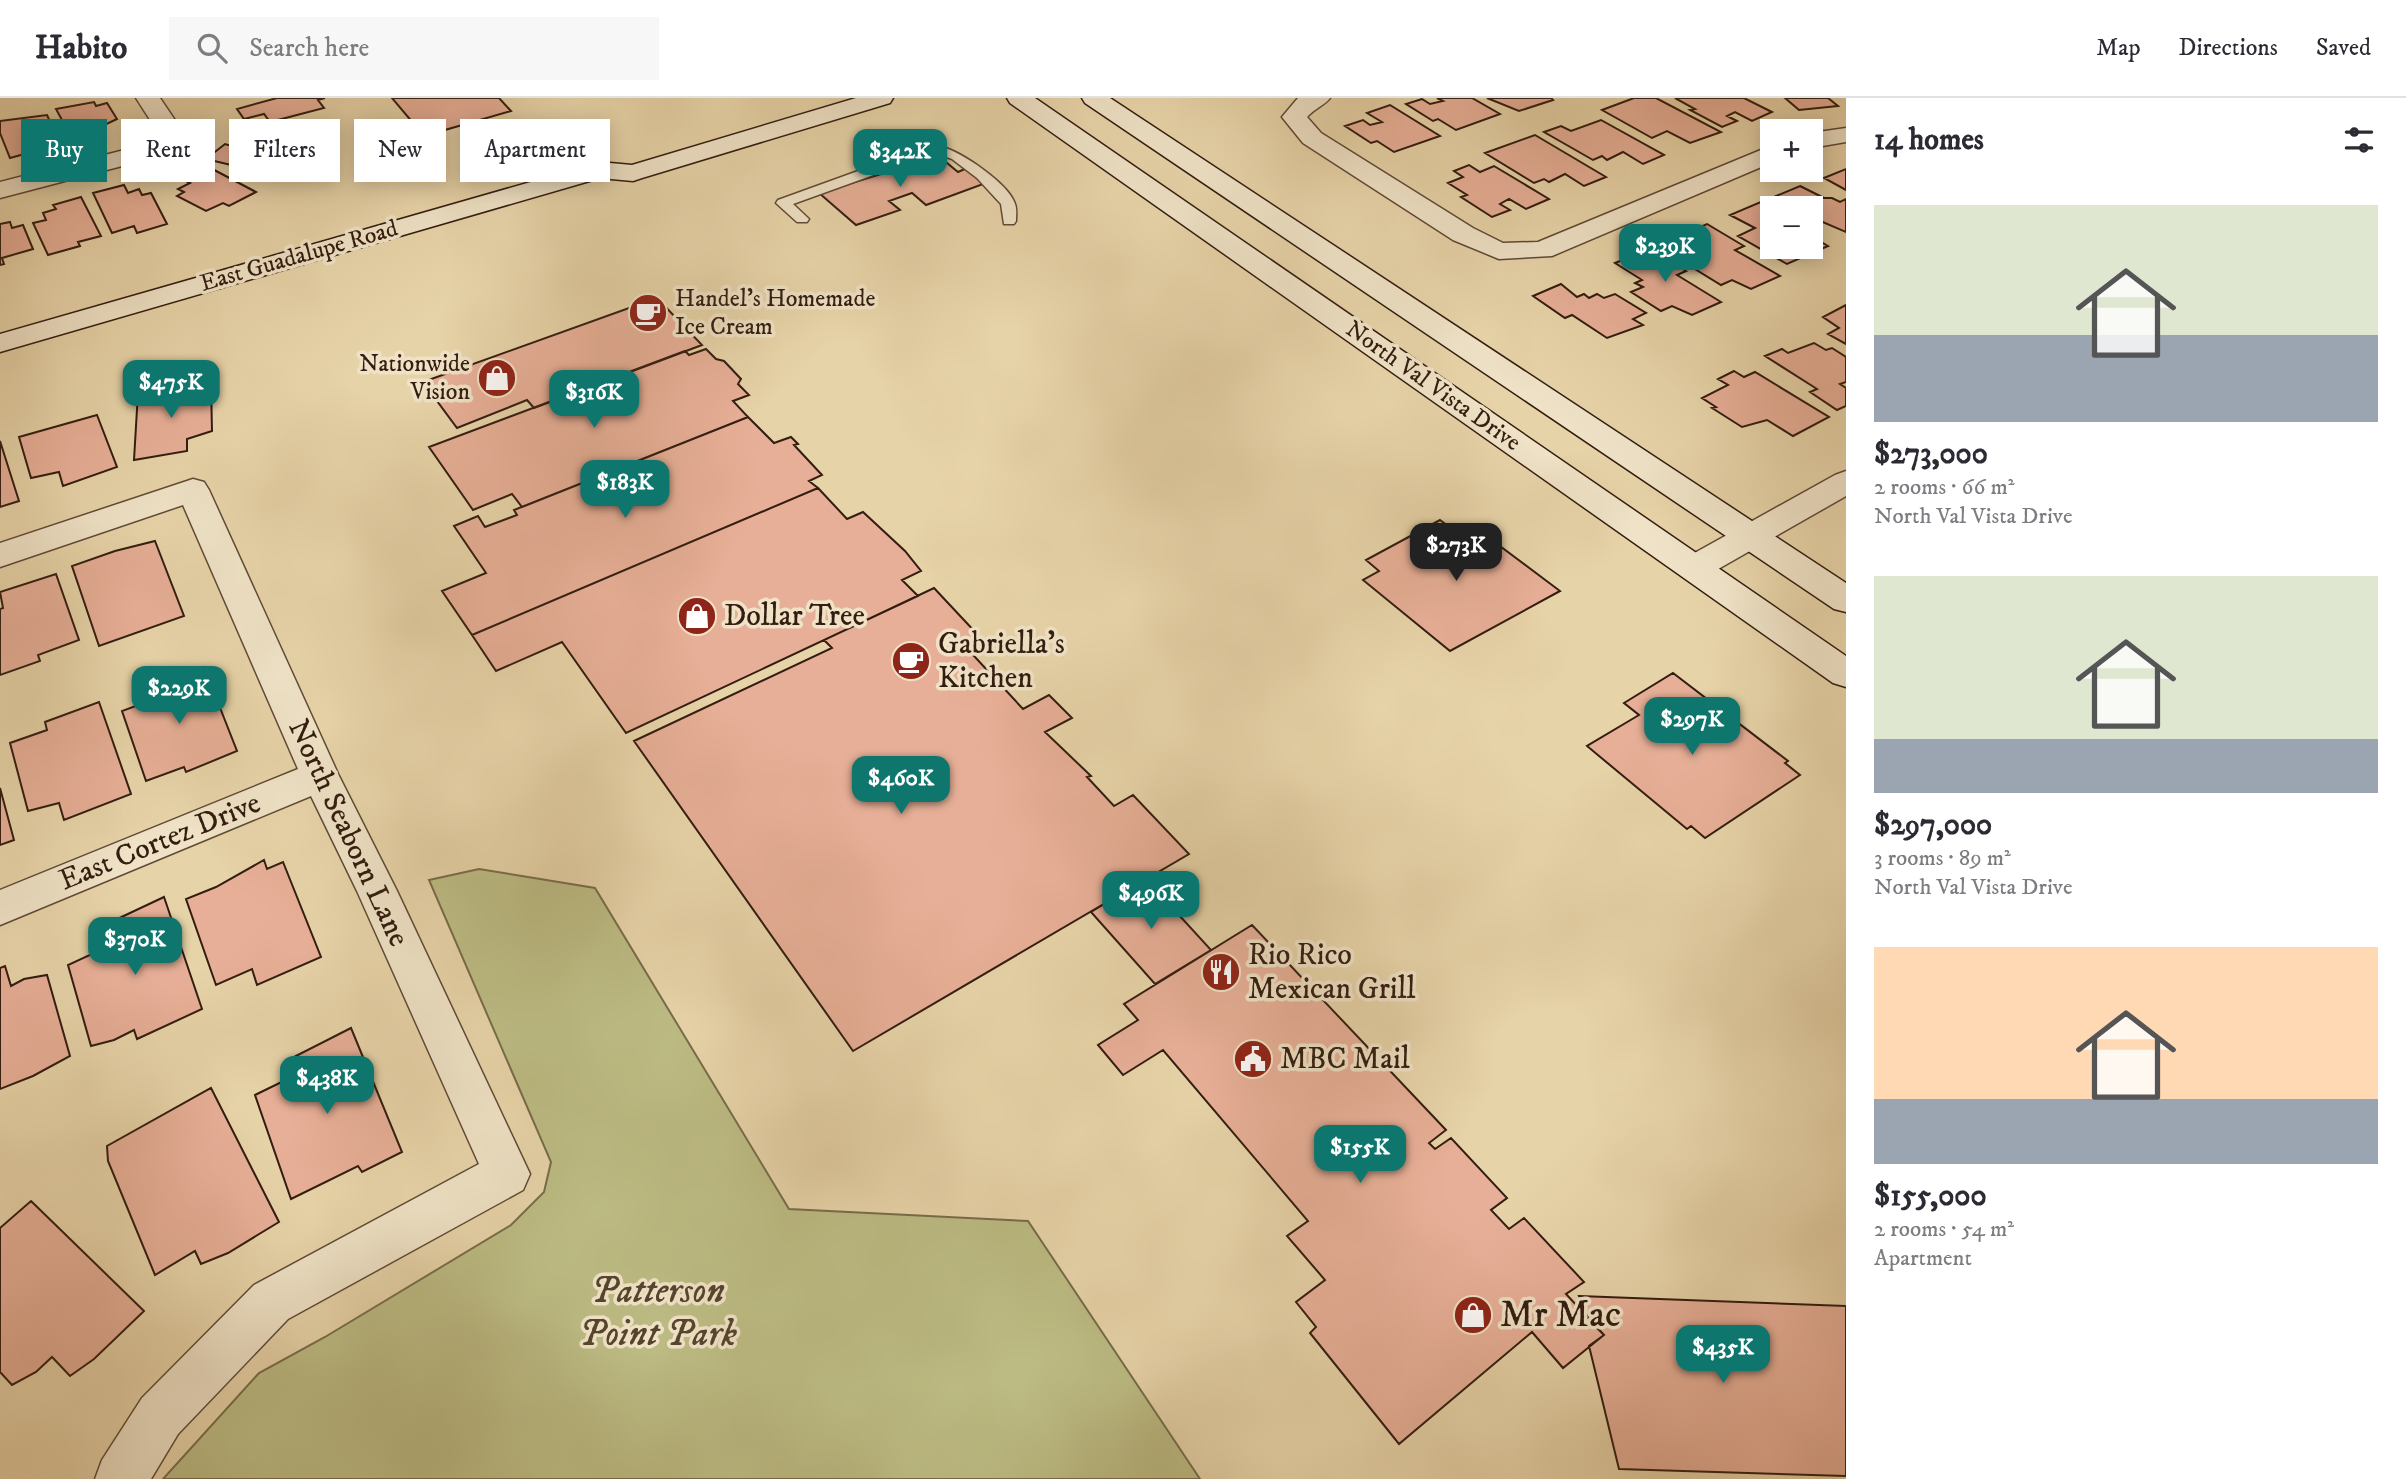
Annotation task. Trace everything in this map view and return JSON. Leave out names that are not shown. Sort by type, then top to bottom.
[{"type":"main road","points":[[0,190],[178,144],[148,98]]},
{"type":"main road","name":"East Guadalupe Road","points":[[610,171],[633,173],[881,98]]},
{"type":"main road","name":"North Val Vista Drive","points":[[1019,98],[1846,674]]},
{"type":"main road","name":"North Val Vista Drive","points":[[1094,98],[1846,600]]},
{"type":"main road","points":[[1318,98],[1308,101],[1294,117],[1312,138],[1463,234],[1499,251],[1542,250],[1760,158]]},
{"type":"main road","points":[[1823,139],[1846,135]]},
{"type":"main road","name":"East Guadalupe Road","points":[[610,156],[632,147]]},
{"type":"main road","name":"East Guadalupe Road","points":[[0,343],[557,182]]},
{"type":"main road","points":[[1694,568],[1846,482]]},
{"type":"main road","name":"North Seaborn Lane","points":[[0,555],[193,490],[320,776],[377,891],[507,1174],[271,1302],[160,1416],[121,1479]]},
{"type":"main road","name":"East Cortez Drive","points":[[0,908],[320,776]]},
{"type":"lane","points":[[802,219],[783,204],[924,152],[942,151],[957,156],[999,191],[1008,203],[1009,221]]},
{"type":"green space","name":"Patterson Point Park","points":[[479,869],[595,888],[789,1209],[1028,1221],[1200,1479],[163,1479],[259,1373],[325,1337],[511,1225],[544,1192],[551,1162],[429,880]]},
{"type":"building","points":[[277,98],[325,98],[318,100],[324,108],[282,119],[268,119],[264,114],[244,119],[237,109]]},
{"type":"building","points":[[392,98],[499,98],[511,111],[483,119],[460,119],[460,126],[446,130],[446,119],[410,119]]},
{"type":"building","points":[[1437,98],[1472,98],[1500,114],[1456,130],[1438,119],[1433,121],[1406,104],[1422,99],[1430,104],[1443,101]]},
{"type":"building","points":[[1487,98],[1551,98],[1553,100],[1519,111]]},
{"type":"building","points":[[1634,98],[1656,98],[1721,132],[1690,143],[1667,131],[1652,138],[1602,110]]},
{"type":"building","points":[[1675,98],[1744,98],[1772,112],[1752,121],[1735,112],[1727,116],[1737,121],[1722,127],[1690,110],[1695,109]]},
{"type":"building","points":[[1785,98],[1828,98],[1838,106],[1799,110]]},
{"type":"building","points":[[94,102],[96,106],[107,103],[117,119],[107,124],[107,119],[61,119],[56,109]]},
{"type":"building","points":[[1390,105],[1440,136],[1394,152],[1377,141],[1371,143],[1345,126],[1363,120],[1370,125],[1382,122],[1367,113]]},
{"type":"building","points":[[47,115],[49,119],[21,119],[21,155],[10,158],[0,133],[0,121]]},
{"type":"building","points":[[1601,120],[1664,155],[1643,164],[1623,152],[1607,160],[1602,156],[1593,160],[1544,132],[1561,126],[1571,131]]},
{"type":"building","points":[[1535,135],[1606,177],[1584,186],[1565,174],[1549,182],[1544,179],[1534,183],[1485,153]]},
{"type":"building","points":[[225,144],[229,145],[229,165],[215,161],[215,152]]},
{"type":"building","points":[[941,158],[958,172],[967,168],[986,183],[926,205],[912,193],[889,201],[900,210],[856,225],[819,193],[913,161],[918,165]]},
{"type":"building","points":[[1469,165],[1480,172],[1494,166],[1549,199],[1526,209],[1509,199],[1500,204],[1510,210],[1492,217],[1461,197],[1467,195],[1448,183],[1463,177],[1454,171]]},
{"type":"building","points":[[1846,169],[1846,190],[1824,178]]},
{"type":"building","points":[[215,170],[229,178],[229,182],[237,182],[256,192],[229,206],[223,203],[206,211],[177,196],[184,192],[178,189],[190,183],[188,182],[215,182]]},
{"type":"building","points":[[124,185],[128,193],[139,189],[142,195],[151,193],[167,224],[137,233],[134,226],[112,233],[93,193]]},
{"type":"building","points":[[1800,186],[1820,196],[1776,196]]},
{"type":"building","points":[[81,197],[101,236],[78,242],[80,246],[48,255],[33,223],[46,220],[43,213],[56,209],[53,205]]},
{"type":"building","points":[[1823,198],[1840,202],[1846,199],[1846,232],[1823,222]]},
{"type":"building","points":[[1760,202],[1760,249],[1738,236],[1755,228],[1730,215]]},
{"type":"building","points":[[10,222],[12,228],[23,225],[33,249],[2,258],[4,264],[0,265],[0,224]]},
{"type":"building","points":[[1707,224],[1744,246],[1735,250],[1780,276],[1751,289],[1732,280],[1721,285],[1690,266],[1701,262],[1694,257],[1701,254],[1674,238]]},
{"type":"building","points":[[1649,249],[1686,271],[1677,275],[1721,302],[1692,315],[1672,306],[1661,311],[1631,292],[1643,287],[1635,283],[1642,280],[1615,263]]},
{"type":"building","points":[[1778,259],[1798,259],[1787,264]]},
{"type":"building","points":[[1561,284],[1577,297],[1584,294],[1589,298],[1597,294],[1604,298],[1615,294],[1646,313],[1633,319],[1643,325],[1607,338],[1572,315],[1565,318],[1533,296]]},
{"type":"building","points":[[657,298],[702,345],[534,408],[527,400],[457,428],[423,382]]},
{"type":"building","points":[[1846,305],[1846,344],[1828,334],[1839,328],[1823,317]]},
{"type":"building","points":[[1814,343],[1826,350],[1832,348],[1846,357],[1846,382],[1840,384],[1846,388],[1846,406],[1837,410],[1810,392],[1817,389],[1765,356],[1782,349],[1788,353]]},
{"type":"building","points":[[706,349],[716,359],[724,361],[741,379],[738,384],[749,395],[733,401],[748,417],[522,507],[512,494],[473,510],[429,447],[685,351],[689,355]]},
{"type":"building","points":[[1734,371],[1744,377],[1755,372],[1829,417],[1793,436],[1767,420],[1742,427],[1712,408],[1716,407],[1702,398],[1728,385],[1718,379]]},
{"type":"building","points":[[183,384],[183,391],[211,386],[212,431],[187,439],[187,451],[134,460],[138,392]]},
{"type":"building","points":[[97,415],[117,467],[63,486],[59,472],[31,478],[19,437]]},
{"type":"building","points":[[748,417],[774,443],[791,437],[798,444],[794,445],[822,475],[809,481],[818,488],[472,635],[442,591],[486,573],[454,526],[478,516],[485,527],[517,515],[514,510]]},
{"type":"building","points":[[0,441],[19,501],[0,507]]},
{"type":"building","name":"Dollar Tree","points":[[818,488],[847,519],[863,512],[905,551],[921,571],[902,580],[918,596],[626,733],[562,642],[496,671],[472,635]]},
{"type":"building","points":[[1440,520],[1463,537],[1477,529],[1560,591],[1450,651],[1363,580],[1379,571],[1366,560]]},
{"type":"building","points":[[155,541],[184,616],[99,646],[72,566]]},
{"type":"building","points":[[56,574],[79,640],[38,655],[40,661],[0,675],[0,609],[3,608],[0,592]]},
{"type":"building","points":[[934,588],[978,635],[962,643],[1023,709],[1049,695],[1072,718],[1045,732],[1091,776],[1087,777],[1114,806],[1133,795],[1189,854],[853,1051],[634,741],[832,648],[824,640]]},
{"type":"building","points":[[204,667],[237,751],[186,772],[184,767],[146,781],[122,711],[152,700],[148,688]]},
{"type":"building","points":[[1673,673],[1788,761],[1785,763],[1800,775],[1705,838],[1691,826],[1687,829],[1587,746],[1639,715],[1624,703]]},
{"type":"building","points":[[99,702],[131,794],[64,820],[59,803],[28,811],[10,743],[47,730],[45,722]]},
{"type":"building","points":[[0,788],[14,840],[0,845]]},
{"type":"building","points":[[264,860],[267,869],[283,862],[321,957],[257,985],[252,969],[216,985],[186,899],[216,887]]},
{"type":"building","points":[[1146,879],[1211,950],[1155,984],[1091,912]]},
{"type":"building","points":[[164,897],[202,1009],[137,1039],[134,1030],[114,1040],[91,1046],[68,965],[103,946],[98,928]]},
{"type":"building","points":[[1252,925],[1446,1130],[1429,1143],[1435,1149],[1451,1138],[1507,1198],[1491,1210],[1509,1229],[1524,1218],[1584,1282],[1566,1294],[1604,1335],[1563,1368],[1532,1332],[1399,1444],[1310,1333],[1316,1327],[1296,1302],[1325,1280],[1287,1236],[1308,1221],[1163,1050],[1123,1075],[1098,1045],[1138,1020],[1124,1004]]},
{"type":"building","points":[[5,966],[11,986],[24,979],[47,975],[70,1056],[33,1076],[0,1089],[0,968]]},
{"type":"building","points":[[351,1028],[402,1152],[362,1172],[358,1166],[291,1199],[255,1095],[292,1077],[286,1061]]},
{"type":"building","points":[[211,1088],[279,1222],[228,1253],[201,1264],[195,1251],[155,1275],[108,1161],[107,1146]]},
{"type":"building","points":[[31,1201],[144,1311],[94,1359],[70,1376],[52,1357],[36,1372],[12,1385],[0,1372],[0,1228]]},
{"type":"building","points":[[1579,1296],[1846,1306],[1846,1476],[1619,1469],[1589,1346],[1604,1335],[1590,1321]]},
{"type":"place","name":"Handel's Homemade Ice Cream","points":[[648,313]]},
{"type":"place","name":"Nationwide Vision","points":[[497,378]]},
{"type":"place","name":"Dollar Tree","points":[[697,616]]},
{"type":"place","name":"Gabriella's Kitchen","points":[[911,661]]},
{"type":"place","name":"Rio Rico Mexican Grill","points":[[1221,972]]},
{"type":"place","name":"MBC Mail","points":[[1253,1059]]},
{"type":"place","name":"Mr Mac","points":[[1473,1315]]}]
